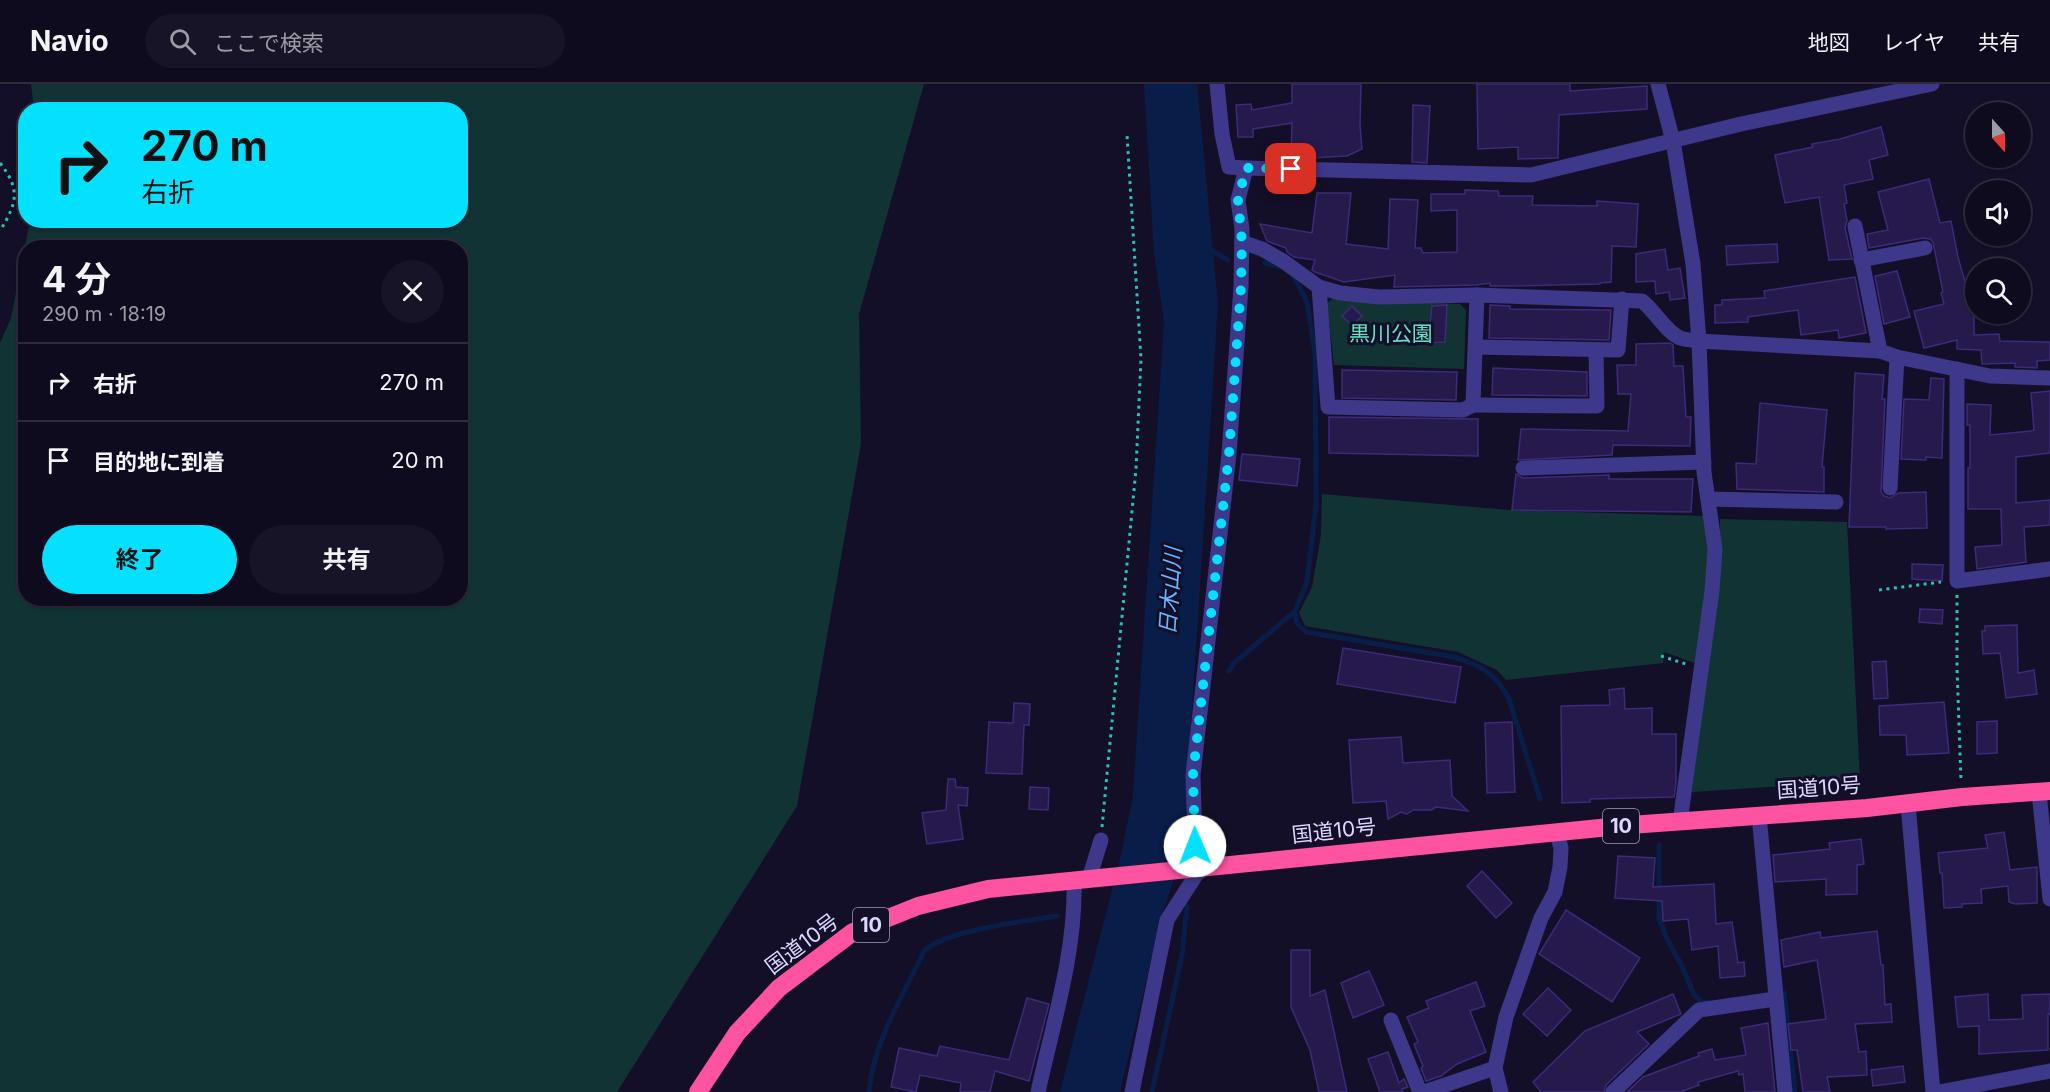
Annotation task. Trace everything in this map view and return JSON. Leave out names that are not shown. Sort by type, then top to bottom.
[{"type":"highway","name":"国道10号","points":[[698,1092],[737,1033],[779,988],[853,932],[918,906],[988,889],[1630,825],[1908,804],[1962,797],[2044,791]]},
{"type":"street","points":[[1217,84],[1222,134],[1229,167],[1531,175],[1741,124],[1932,84]]},
{"type":"street","points":[[1658,84],[1672,141],[1693,264],[1704,462],[1715,549],[1712,591],[1699,669],[1680,822]]},
{"type":"street","points":[[1132,1092],[1167,920],[1199,867],[1195,846],[1193,775],[1229,454],[1241,287],[1242,242],[1238,200],[1246,168]]},
{"type":"street","points":[[1855,226],[1880,351]]},
{"type":"street","points":[[1242,242],[1262,249],[1283,261],[1319,287],[1340,293],[1379,297],[1477,295],[1642,301],[1653,309],[1669,330],[1680,338],[1880,351],[1897,357],[1990,376],[2050,378]]},
{"type":"street","points":[[1861,260],[1925,248]]},
{"type":"street","points":[[1319,287],[1328,407],[1463,410],[1473,405],[1597,406],[1596,350]]},
{"type":"street","points":[[1473,405],[1477,295]]},
{"type":"street","points":[[1476,346],[1618,350],[1622,299]]},
{"type":"street","points":[[1890,488],[1897,357]]},
{"type":"street","points":[[1957,369],[1957,580],[2050,568]]},
{"type":"street","points":[[1523,468],[1704,462]]},
{"type":"street","points":[[1709,499],[1836,502]]},
{"type":"street","points":[[2044,791],[2050,899]]},
{"type":"street","points":[[1908,804],[1933,1092]]},
{"type":"street","points":[[1759,815],[1785,1092]]},
{"type":"street","points":[[1501,1092],[1495,1068],[1506,1017],[1541,918],[1555,892],[1561,848],[1557,833]]},
{"type":"street","points":[[1038,1092],[1065,972],[1074,898],[1101,840]]},
{"type":"street","points":[[1613,1092],[1699,1010],[1775,999]]},
{"type":"street","points":[[1391,1020],[1422,1092],[1495,1068]]},
{"type":"street","points":[[1939,1092],[2050,1071]]},
{"type":"path","points":[[1101,840],[1136,469],[1141,358],[1127,135]]},
{"type":"path","points":[[0,163],[9,174],[15,191],[12,210],[0,231]]},
{"type":"path","points":[[1879,590],[1957,580],[1957,668],[1962,797]]},
{"type":"path","points":[[1661,656],[1699,669]]},
{"type":"green space","points":[[31,84],[924,84],[859,314],[861,444],[797,806],[617,1092],[0,1092],[0,343],[11,318],[18,282],[18,606],[468,606],[468,240],[26,240],[29,228],[468,228],[468,102],[33,102]]},
{"type":"green space","name":"黒川公園","points":[[1335,297],[1346,300],[1460,304],[1466,310],[1464,369],[1334,365],[1327,303]]},
{"type":"green space","points":[[1322,494],[1509,510],[1703,516],[1710,554],[1695,663],[1664,652],[1663,663],[1506,680],[1497,670],[1458,652],[1305,626],[1299,613],[1312,587],[1321,535]]},
{"type":"green space","points":[[1720,519],[1847,522],[1860,781],[1692,792],[1720,565]]},
{"type":"water","name":"日木山川","points":[[1144,84],[1197,84],[1218,304],[1183,852],[1162,914],[1120,1092],[1060,1092],[1121,855],[1133,796],[1164,323],[1154,252]]},
{"type":"building","points":[[1292,84],[1361,84],[1362,149],[1347,156],[1291,159],[1292,123],[1253,129],[1253,137],[1238,137],[1236,105],[1251,104],[1252,110],[1292,103]]},
{"type":"building","points":[[1477,84],[1570,84],[1570,91],[1647,86],[1647,109],[1559,115],[1558,158],[1518,159],[1518,147],[1478,149]]},
{"type":"building","points":[[1413,105],[1430,106],[1427,163],[1412,162]]},
{"type":"building","points":[[1881,127],[1888,155],[1869,160],[1873,179],[1844,185],[1847,203],[1844,204],[1847,220],[1845,228],[1852,259],[1829,260],[1819,197],[1785,203],[1775,155],[1813,147],[1812,144],[1840,139]]},
{"type":"building","points":[[1929,179],[1940,223],[1951,221],[1965,282],[1965,324],[1974,324],[1974,335],[1999,334],[2000,341],[2050,342],[2050,360],[2037,361],[2037,368],[2015,367],[2015,363],[1982,364],[1981,350],[1957,349],[1957,340],[1924,348],[1914,311],[1944,304],[1933,242],[1923,238],[1869,248],[1867,234],[1888,230],[1878,192]]},
{"type":"building","points":[[1465,190],[1498,191],[1499,196],[1533,196],[1532,205],[1597,206],[1597,201],[1638,204],[1636,247],[1612,246],[1611,282],[1600,284],[1490,286],[1490,283],[1394,287],[1395,275],[1344,282],[1315,272],[1312,270],[1315,260],[1294,257],[1287,252],[1286,248],[1267,241],[1260,224],[1312,233],[1317,193],[1351,193],[1346,244],[1388,249],[1390,199],[1418,200],[1415,248],[1421,248],[1423,253],[1457,252],[1457,210],[1431,211],[1431,194],[1465,194]]},
{"type":"building","points":[[1777,244],[1778,262],[1727,265],[1726,246]]},
{"type":"building","points":[[1665,249],[1668,270],[1680,268],[1685,298],[1670,300],[1669,292],[1656,294],[1655,281],[1636,282],[1636,254]]},
{"type":"building","points":[[1897,271],[1910,317],[1884,324],[1875,276]]},
{"type":"building","points":[[1855,277],[1866,333],[1839,338],[1838,330],[1801,335],[1798,310],[1748,317],[1748,322],[1715,323],[1715,305],[1722,305],[1722,300],[1765,298],[1764,291]]},
{"type":"building","points":[[1447,305],[1445,342],[1428,343],[1432,306]]},
{"type":"building","points":[[1490,305],[1510,306],[1510,309],[1611,310],[1609,340],[1489,338]]},
{"type":"building","points":[[1352,306],[1362,316],[1352,325],[1342,316]]},
{"type":"building","points":[[1670,343],[1673,345],[1674,366],[1683,366],[1686,417],[1691,417],[1690,446],[1613,445],[1612,455],[1518,460],[1521,429],[1628,431],[1631,394],[1618,394],[1617,365],[1636,365],[1636,344]]},
{"type":"building","points":[[1493,368],[1587,372],[1587,396],[1492,395]]},
{"type":"building","points":[[1342,370],[1457,372],[1456,400],[1342,398]]},
{"type":"building","points":[[1855,373],[1884,375],[1881,492],[1890,498],[1898,493],[1926,492],[1927,528],[1849,527]]},
{"type":"building","points":[[1931,378],[1944,379],[1942,458],[1901,459],[1904,399],[1929,400]]},
{"type":"building","points":[[2050,391],[2050,453],[2016,457],[2016,503],[2050,500],[2050,525],[2024,527],[2026,562],[1977,569],[1975,547],[2002,545],[2001,509],[1968,509],[1970,425],[1967,425],[1967,404],[1991,405],[1990,435],[2031,431],[2034,430],[2031,393]]},
{"type":"building","points":[[1760,403],[1827,410],[1822,467],[1824,467],[1824,492],[1737,489],[1736,463],[1756,464]]},
{"type":"building","points":[[1329,417],[1478,419],[1478,456],[1329,453]]},
{"type":"building","points":[[1242,454],[1300,459],[1297,486],[1239,480]]},
{"type":"building","points":[[1516,474],[1523,478],[1609,475],[1609,479],[1693,479],[1691,512],[1512,510]]},
{"type":"building","points":[[1912,564],[1943,565],[1942,581],[1912,579]]},
{"type":"building","points":[[1920,609],[1943,610],[1942,624],[1919,622]]},
{"type":"building","points":[[2017,625],[2018,673],[2034,670],[2037,694],[2006,698],[2000,653],[1983,654],[1982,631],[1985,631],[1985,626]]},
{"type":"building","points":[[1343,648],[1461,667],[1455,703],[1337,684]]},
{"type":"building","points":[[1886,661],[1888,698],[1874,699],[1872,662]]},
{"type":"building","points":[[1624,688],[1625,709],[1652,708],[1652,734],[1676,734],[1674,797],[1590,799],[1590,802],[1562,803],[1561,706],[1610,705],[1609,690]]},
{"type":"building","points":[[1944,702],[1949,753],[1907,755],[1906,735],[1880,735],[1879,706]]},
{"type":"building","points":[[1014,703],[1030,704],[1029,725],[1024,725],[1022,774],[986,773],[989,722],[1013,723]]},
{"type":"building","points":[[1997,721],[1997,753],[1977,754],[1977,722]]},
{"type":"building","points":[[1512,722],[1515,792],[1487,793],[1485,723]]},
{"type":"building","points":[[1401,737],[1403,763],[1450,760],[1452,796],[1468,811],[1436,807],[1431,810],[1413,810],[1407,814],[1401,812],[1388,819],[1386,801],[1353,803],[1349,740]]},
{"type":"building","points":[[948,779],[955,779],[956,787],[968,788],[967,806],[958,805],[963,839],[927,844],[922,813],[946,810]]},
{"type":"building","points":[[1030,787],[1049,788],[1048,810],[1029,809]]},
{"type":"building","points":[[2004,832],[2010,870],[2037,867],[2037,903],[2009,902],[2008,886],[1981,889],[1982,903],[1944,908],[1942,873],[1940,873],[1938,853],[1988,848],[1985,835]]},
{"type":"building","points":[[1861,839],[1864,864],[1857,865],[1857,894],[1826,895],[1826,879],[1775,882],[1773,855],[1830,849],[1829,843]]},
{"type":"building","points":[[1618,856],[1655,858],[1653,887],[1714,884],[1716,924],[1732,922],[1738,963],[1744,962],[1745,976],[1720,978],[1718,946],[1692,950],[1688,919],[1663,921],[1662,901],[1615,898]]},
{"type":"building","points":[[1482,871],[1512,903],[1496,918],[1467,886]]},
{"type":"building","points":[[1566,910],[1640,958],[1612,1002],[1539,954]]},
{"type":"building","points":[[1877,931],[1881,965],[1883,965],[1885,1005],[1891,1004],[1892,1022],[1855,1024],[1859,1052],[1866,1051],[1867,1075],[1827,1077],[1830,1092],[1803,1092],[1797,1050],[1791,1050],[1788,1024],[1826,1019],[1817,960],[1784,967],[1781,940],[1820,932],[1821,938]]},
{"type":"building","points":[[1291,950],[1310,950],[1310,996],[1325,990],[1347,1092],[1319,1092],[1310,1050],[1291,1007]]},
{"type":"building","points":[[1369,971],[1384,1005],[1353,1018],[1341,983]]},
{"type":"building","points":[[1476,982],[1485,1006],[1470,1011],[1486,1052],[1457,1064],[1441,1076],[1426,1081],[1414,1044],[1418,1042],[1407,1017],[1429,1008],[1426,1001]]},
{"type":"building","points":[[1548,988],[1571,1010],[1547,1036],[1523,1014]]},
{"type":"building","points":[[1673,994],[1681,1014],[1637,1032],[1649,1044],[1606,1085],[1604,1092],[1541,1092],[1533,1082],[1585,1031]]},
{"type":"building","points":[[1988,994],[1989,1020],[2023,1019],[2022,995],[2050,994],[2048,1050],[1979,1054],[1979,1026],[1958,1027],[1955,997]]},
{"type":"building","points":[[1027,998],[1049,1004],[1029,1081],[995,1071],[990,1092],[960,1092],[961,1083],[920,1075],[916,1092],[891,1087],[899,1048],[937,1056],[940,1046],[1009,1060]]},
{"type":"building","points":[[1768,1023],[1775,1092],[1745,1092],[1743,1074],[1739,1075],[1738,1071],[1698,1082],[1699,1085],[1680,1092],[1627,1092],[1643,1077],[1699,1056],[1698,1053],[1712,1049],[1715,1060],[1746,1055],[1741,1028]]},
{"type":"building","points":[[1388,1052],[1399,1083],[1404,1079],[1408,1087],[1402,1089],[1403,1092],[1380,1092],[1368,1059]]},
{"type":"building","points":[[1903,1066],[1905,1082],[1873,1086],[1871,1070]]},
{"type":"waterway","points":[[1209,249],[1228,260]]},
{"type":"waterway","points":[[1265,263],[1281,267]]},
{"type":"waterway","points":[[1229,671],[1233,664],[1295,611],[1307,582],[1316,504],[1315,352],[1307,302],[1293,275]]},
{"type":"waterway","points":[[1295,611],[1297,623],[1306,632],[1454,657],[1487,672],[1504,690],[1509,699],[1540,799]]},
{"type":"waterway","points":[[1659,845],[1659,918],[1694,995],[1703,1003],[1708,1002]]},
{"type":"waterway","points":[[1152,1092],[1182,955],[1187,906]]},
{"type":"waterway","points":[[869,1092],[876,1055],[883,1037],[924,951],[950,937],[968,932],[1057,916]]},
{"type":"waterway","points":[[1784,993],[1795,1092]]},
{"type":"route","points":[[1195,846],[1193,775],[1229,454],[1241,287],[1242,229],[1238,200],[1246,168],[1291,169]]}]
